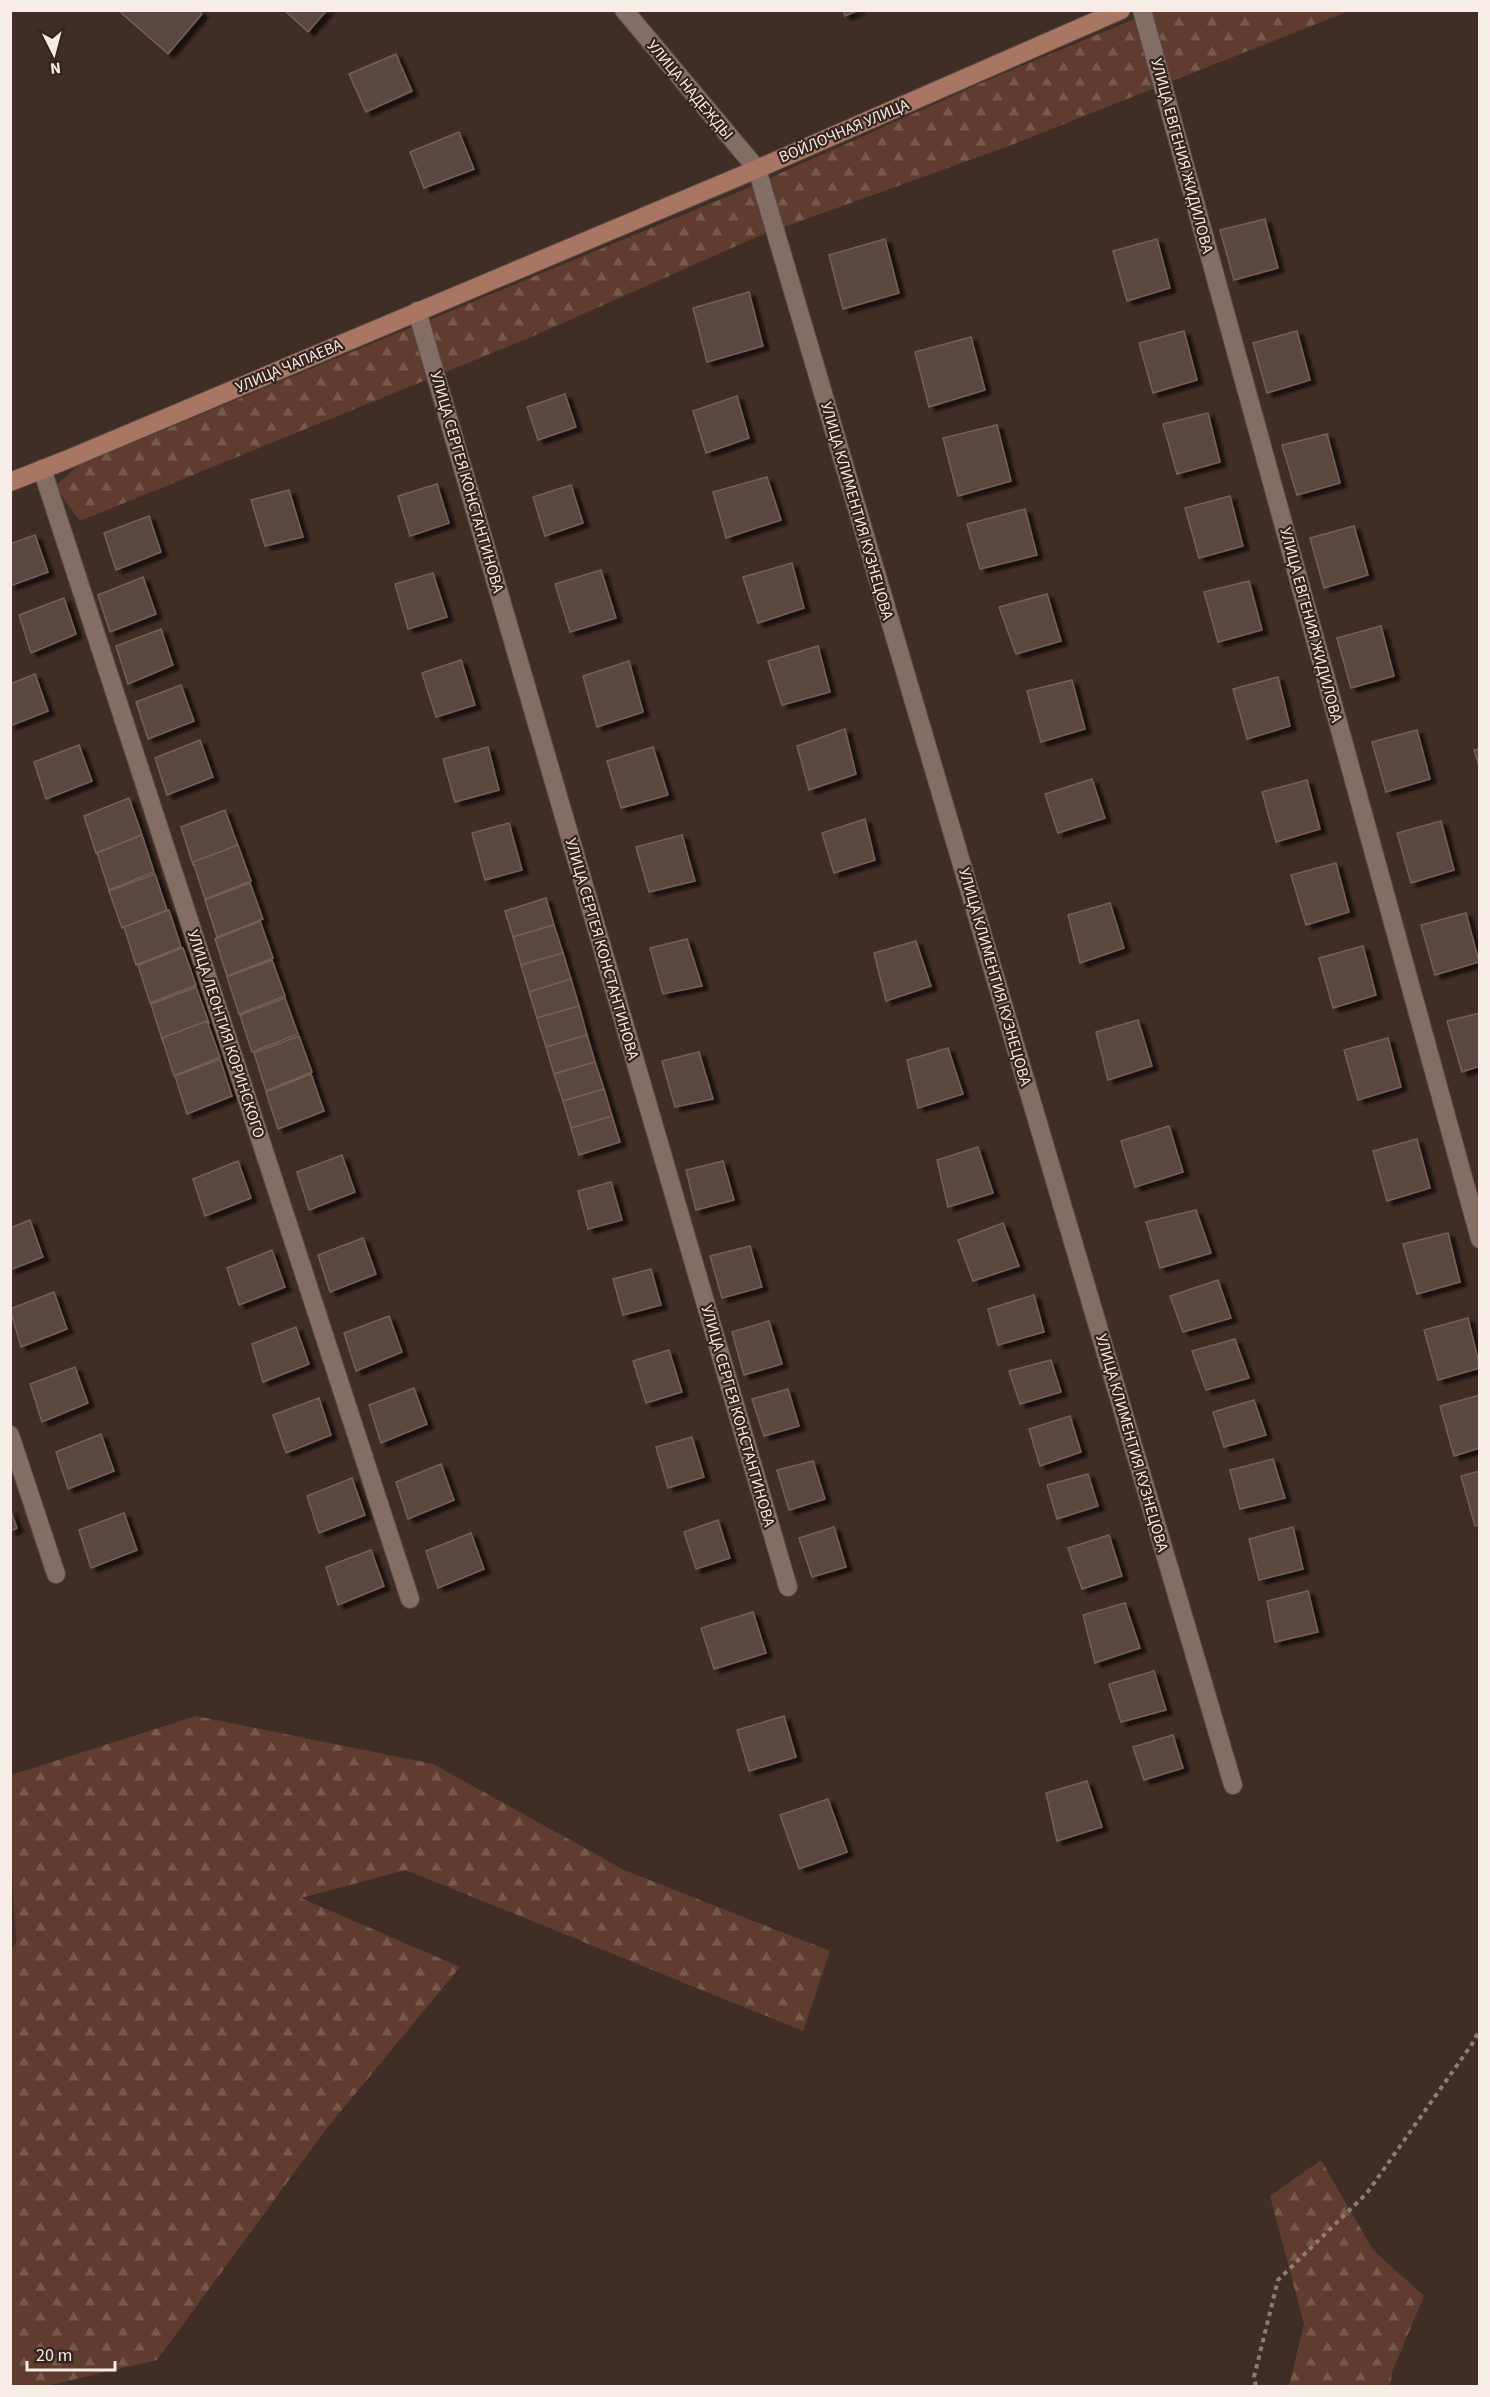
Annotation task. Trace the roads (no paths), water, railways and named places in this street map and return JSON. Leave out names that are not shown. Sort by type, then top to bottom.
[{"type":"street","name":"УЛИЦА НАДЕЖДЫ","points":[[624,10],[757,169]]},
{"type":"street","name":"ВОЙЛОЧНАЯ УЛИЦА","points":[[567,249],[757,169],[1121,10]]},
{"type":"street","name":"УЛИЦА ЕВГЕНИЯ ЖИДИЛОВА","points":[[1142,10],[1479,1239]]},
{"type":"street","name":"УЛИЦА КЛИМЕНТИЯ КУЗНЕЦОВА","points":[[757,169],[1233,1785]]},
{"type":"street","name":"УЛИЦА ЧАПАЕВА","points":[[10,482],[567,249]]},
{"type":"street","name":"УЛИЦА СЕРГЕЯ КОНСТАНТИНОВА","points":[[417,311],[788,1587]]},
{"type":"street","name":"УЛИЦА ЛЕОНТИЯ КОРИНСКОГО","points":[[42,469],[410,1599]]},
{"type":"street","points":[[10,1435],[56,1574]]}]
